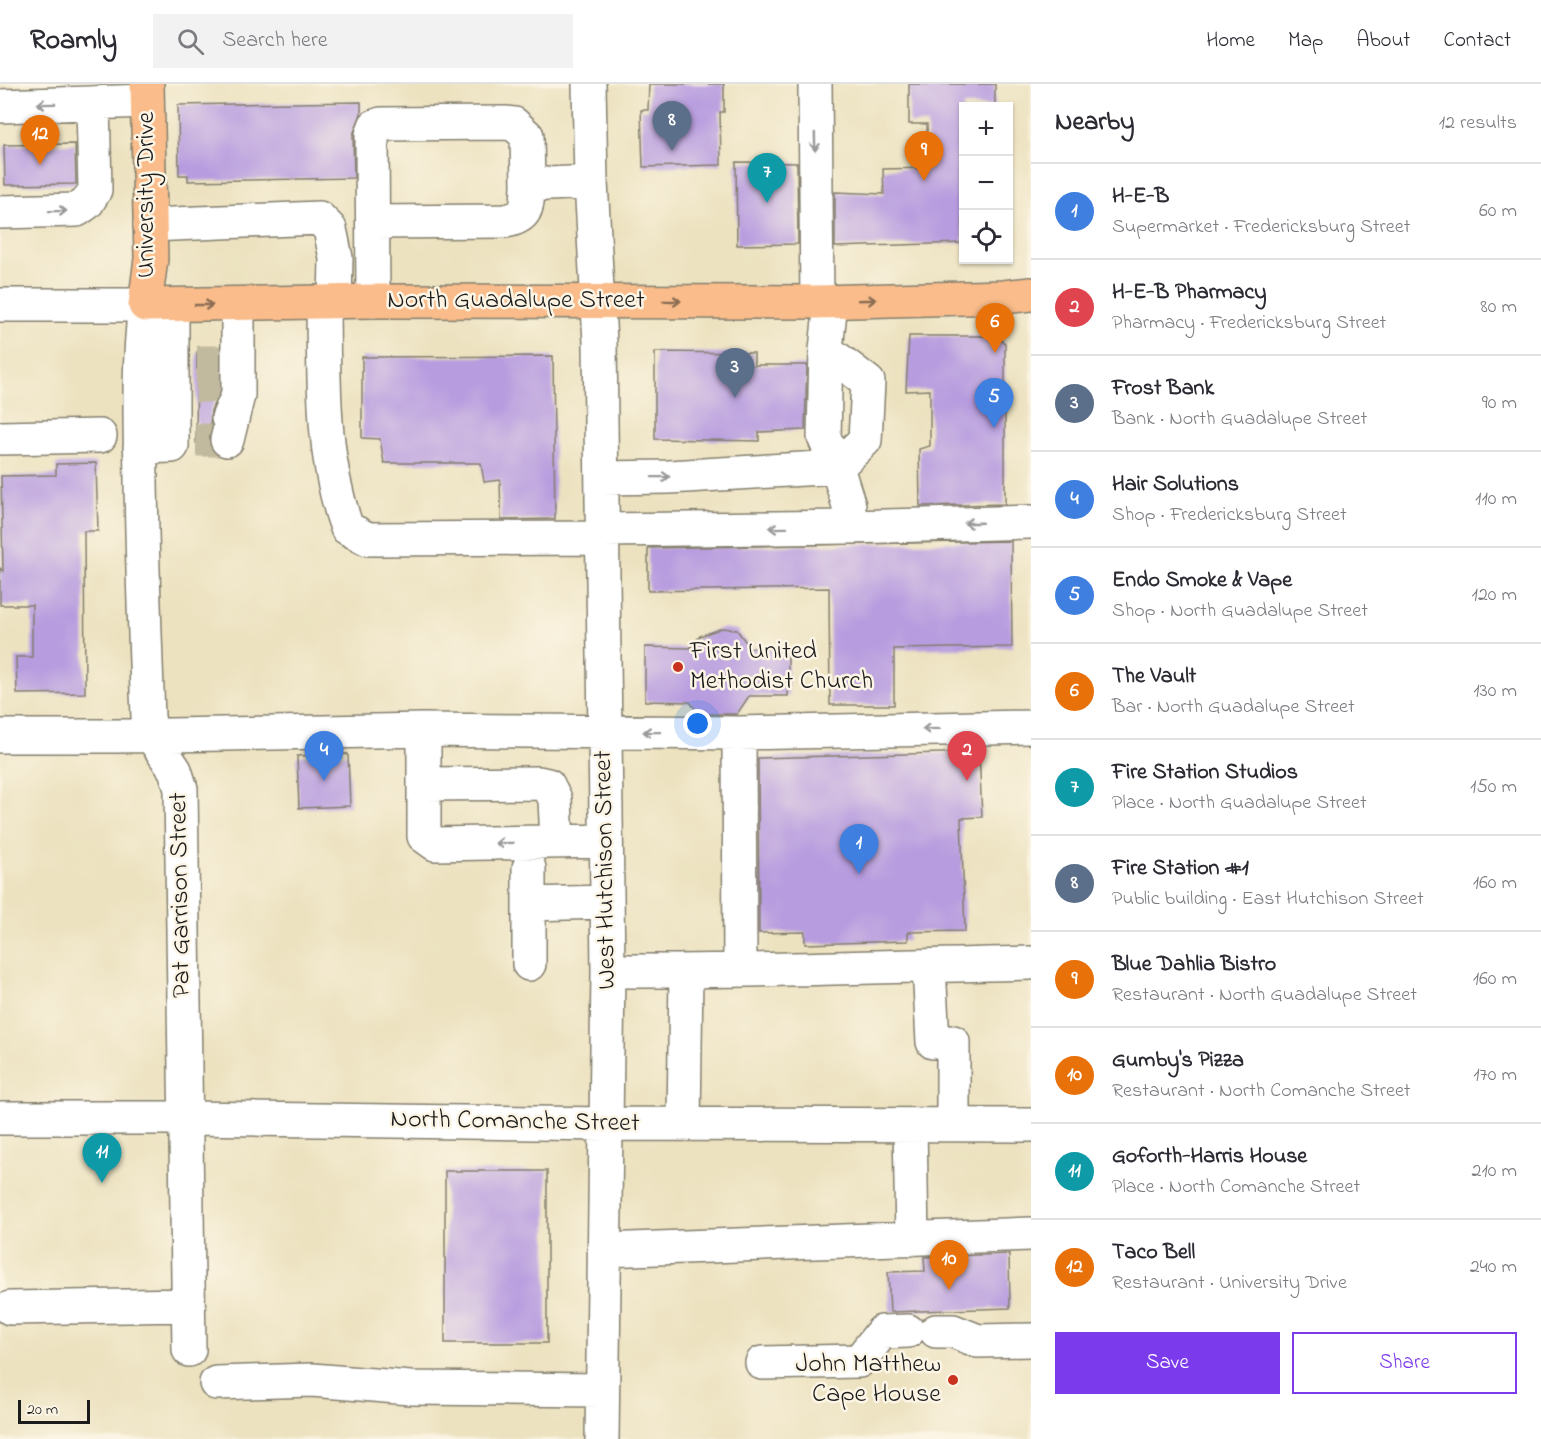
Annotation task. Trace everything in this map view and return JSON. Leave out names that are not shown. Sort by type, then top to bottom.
[{"type":"main road","name":"University Drive","points":[[147,93],[151,259],[158,305]]},
{"type":"main road","name":"North Guadalupe Street","points":[[158,305],[373,301],[824,302],[1003,297],[1031,294]]},
{"type":"street","name":"West Hutchison Street","points":[[589,84],[596,301],[600,342],[608,971],[602,1439]]},
{"type":"street","points":[[815,84],[826,350],[824,437],[837,467],[849,506],[849,527]]},
{"type":"street","points":[[0,106],[93,103],[147,93]]},
{"type":"street","points":[[0,212],[77,210],[87,203],[95,190],[93,103]]},
{"type":"street","points":[[373,222],[517,219],[524,213],[527,204],[527,136],[514,124],[505,123],[381,124],[375,126],[372,135],[373,301]]},
{"type":"street","points":[[528,185],[591,182]]},
{"type":"street","points":[[150,225],[319,218],[330,229],[336,258],[329,303],[325,410],[329,460],[338,504],[347,528],[368,539],[1031,522]]},
{"type":"street","name":"North Guadalupe Street","points":[[0,305],[158,305]]},
{"type":"street","points":[[158,305],[211,401]]},
{"type":"street","name":"Pat Garrison Street","points":[[158,305],[140,349],[142,586],[148,717],[151,735],[175,770],[181,789],[189,1350]]},
{"type":"street","points":[[140,430],[172,446],[211,401],[238,305]]},
{"type":"street","points":[[0,438],[100,436],[140,430],[211,401]]},
{"type":"street","points":[[602,478],[669,477],[837,467]]},
{"type":"street","points":[[0,736],[424,730],[739,733],[1031,727]]},
{"type":"street","points":[[424,730],[424,836],[435,844],[605,841]]},
{"type":"street","points":[[739,733],[740,969]]},
{"type":"street","points":[[424,784],[539,783],[548,785],[555,799],[557,842]]},
{"type":"street","points":[[529,868],[529,964]]},
{"type":"street","points":[[529,904],[606,902]]},
{"type":"street","points":[[608,971],[686,972],[1031,963]]},
{"type":"street","points":[[929,966],[944,1042],[953,1125]]},
{"type":"street","points":[[684,1124],[686,972]]},
{"type":"street","name":"North Comanche Street","points":[[0,1118],[185,1118],[605,1124],[1031,1125]]},
{"type":"street","points":[[910,1125],[912,1239]]},
{"type":"street","points":[[604,1250],[1031,1234]]},
{"type":"street","points":[[10,1308],[187,1305]]},
{"type":"street","points":[[762,1363],[859,1361],[882,1332],[953,1331],[978,1341],[1031,1340]]},
{"type":"street","points":[[216,1383],[312,1380],[410,1388],[602,1390]]},
{"type":"building","points":[[649,84],[724,84],[724,112],[720,112],[721,165],[643,167],[641,110],[648,110]]},
{"type":"building","points":[[909,84],[995,84],[995,102],[959,102],[959,243],[835,247],[835,192],[884,194],[883,169],[928,168],[927,124],[909,124]]},
{"type":"building","points":[[361,102],[361,114],[353,135],[354,178],[188,181],[188,175],[179,175],[178,105]]},
{"type":"building","points":[[75,144],[76,184],[5,185],[4,145]]},
{"type":"building","points":[[736,162],[797,163],[798,244],[737,245]]},
{"type":"building","points":[[909,336],[993,336],[1005,343],[1005,504],[920,506],[919,449],[930,446],[930,390],[906,391]]},
{"type":"building","points":[[197,352],[219,352],[219,391],[211,411],[209,444],[196,443]]},
{"type":"building","points":[[655,352],[754,353],[754,365],[807,365],[805,430],[759,432],[759,441],[655,439]]},
{"type":"building","points":[[553,356],[555,519],[501,520],[500,480],[484,482],[481,463],[384,463],[380,439],[362,438],[362,357]]},
{"type":"building","points":[[96,463],[98,531],[84,531],[85,693],[17,694],[16,657],[32,657],[32,605],[0,605],[0,568],[3,571],[1,476],[56,475],[56,464]]},
{"type":"building","points":[[1011,541],[1012,647],[894,649],[894,705],[830,705],[829,588],[648,591],[648,548]]},
{"type":"building","points":[[722,628],[737,630],[750,648],[788,648],[788,696],[749,696],[737,714],[699,714],[690,702],[645,701],[645,647],[690,648],[700,636]]},
{"type":"building","points":[[979,752],[982,817],[961,818],[965,931],[908,932],[908,941],[805,944],[805,932],[759,933],[758,758]]},
{"type":"building","points":[[348,754],[350,806],[299,808],[297,756]]},
{"type":"building","points":[[445,1171],[547,1171],[547,1343],[445,1343]]},
{"type":"building","points":[[1009,1254],[1010,1308],[890,1312],[888,1272],[925,1271],[924,1257]]},
{"type":"tunnel","points":[[197,362],[228,362]]},
{"type":"tunnel","points":[[196,386],[228,386]]},
{"type":"tunnel","points":[[196,440],[227,440]]},
{"type":"place","name":"Fire Station #1","points":[[672,151]]},
{"type":"place","name":"Taco Bell","points":[[40,165]]},
{"type":"place","name":"Blue Dahlia Bistro","points":[[924,181]]},
{"type":"place","name":"Fire Station Studios","points":[[767,203]]},
{"type":"place","name":"The Vault","points":[[995,353]]},
{"type":"place","name":"Frost Bank","points":[[735,398]]},
{"type":"place","name":"Endo Smoke & Vape","points":[[994,428]]},
{"type":"place","name":"First United Methodist Church","points":[[678,667]]},
{"type":"place","name":"Hair Solutions","points":[[324,781]]},
{"type":"place","name":"H-E-B Pharmacy","points":[[967,781]]},
{"type":"place","name":"H-E-B","points":[[859,874]]},
{"type":"place","name":"Goforth-Harris House","points":[[102,1183]]},
{"type":"place","name":"Gumby's Pizza","points":[[949,1290]]},
{"type":"place","name":"John Matthew Cape House","points":[[953,1380]]}]
